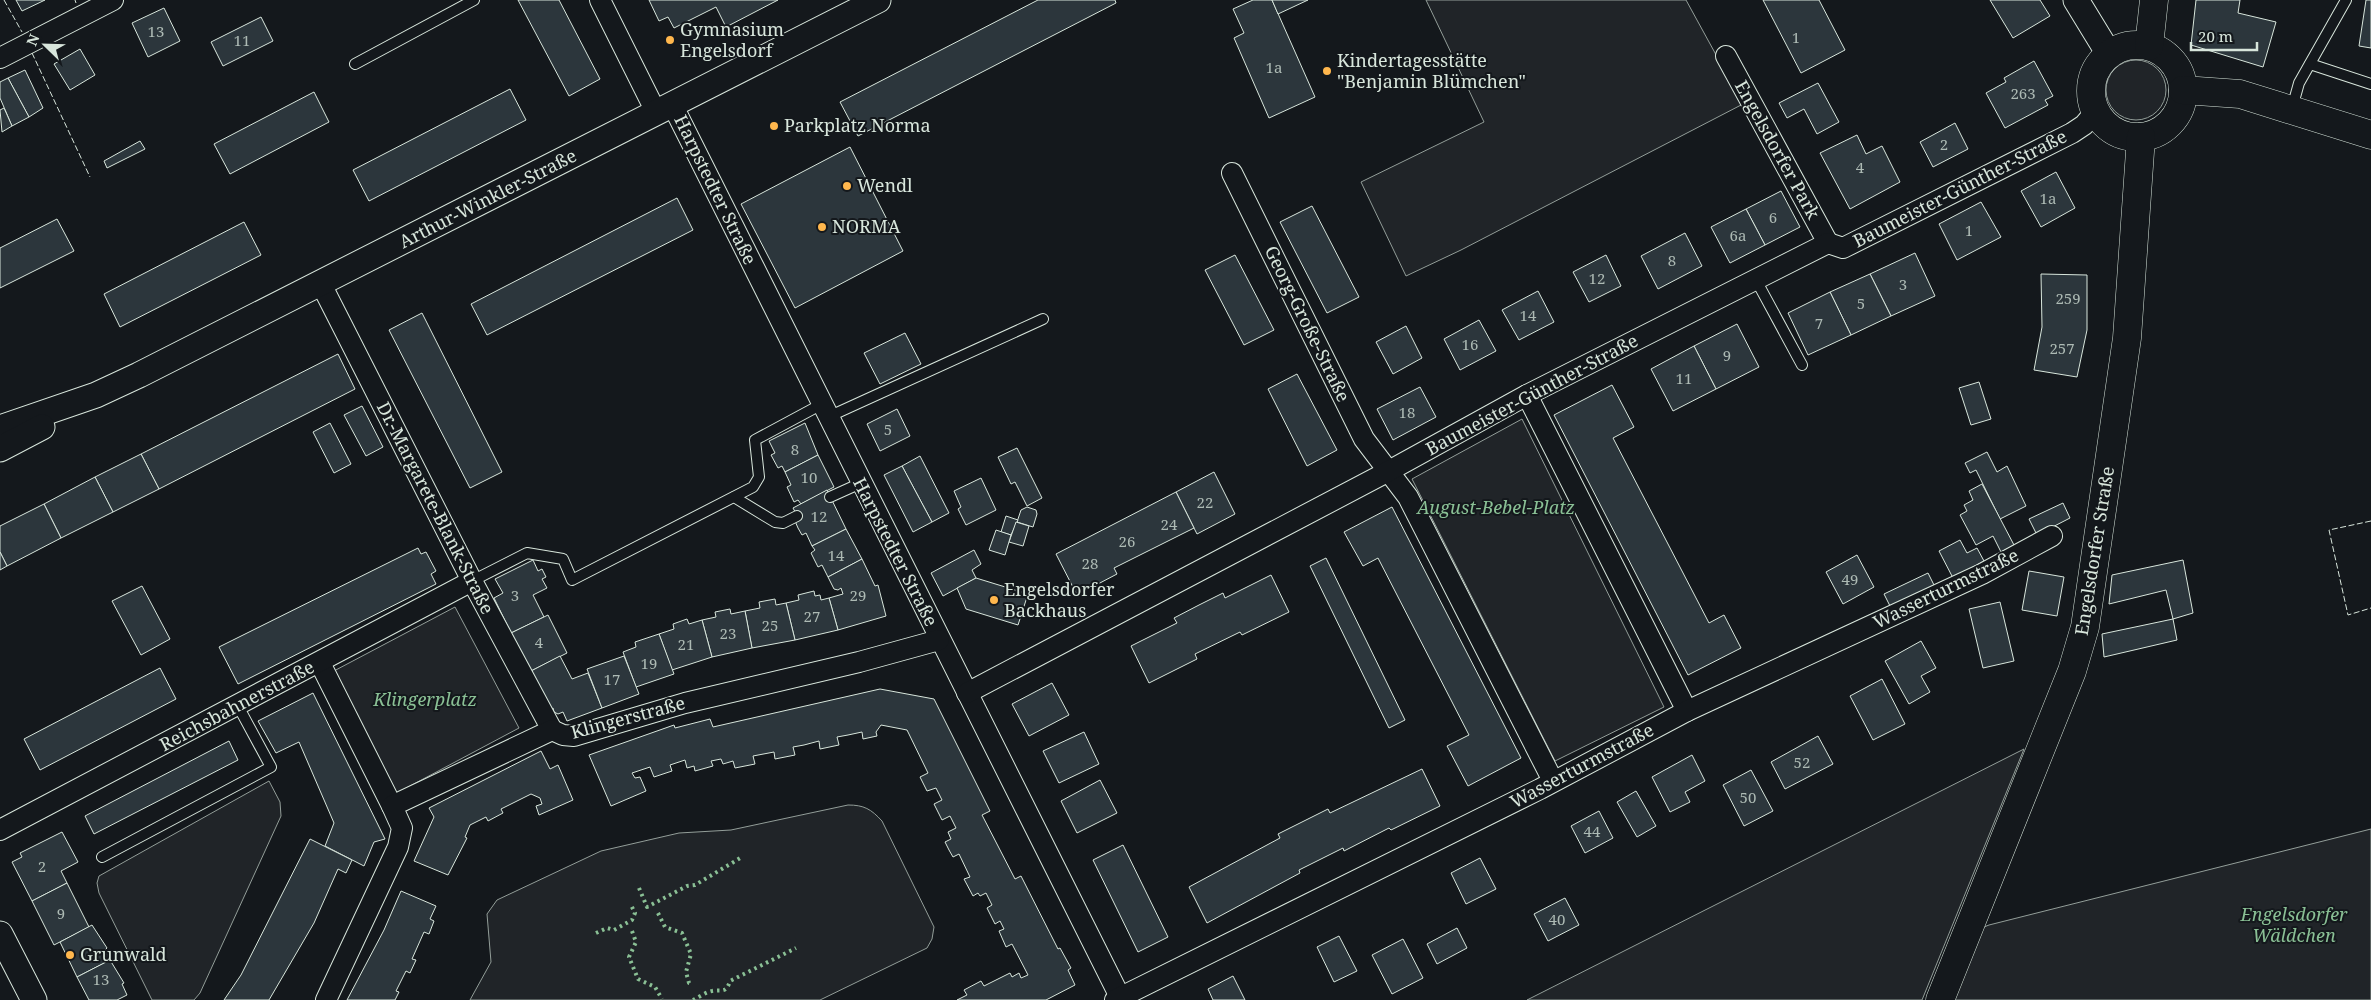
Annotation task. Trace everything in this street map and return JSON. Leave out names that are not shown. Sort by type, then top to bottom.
[{"type":"main road","points":[[2149,46],[2154,0]]},
{"type":"main road","points":[[2135,45],[2149,46],[2163,52],[2174,62],[2181,75],[2182,104],[2176,116],[2166,127],[2154,134],[2141,137],[2115,132],[2105,124],[2096,110],[2091,88],[2094,75],[2109,54],[2122,47],[2135,45]]},
{"type":"main road","points":[[2183,90],[2240,94],[2371,135]]},
{"type":"main road","name":"Engelsdorfer Straße","points":[[1940,1000],[2072,672],[2085,627],[2127,338],[2141,137]]},
{"type":"street","points":[[0,58],[113,0]]},
{"type":"street","name":"Harpstedter Straße","points":[[600,0],[665,110],[825,411],[967,693],[1117,999]]},
{"type":"street","name":"Arthur-Winkler-Straße","points":[[0,449],[41,428],[96,395],[321,284],[878,0]]},
{"type":"street","points":[[2076,0],[2109,54]]},
{"type":"street","name":"Engelsdorfer Park","points":[[1726,56],[1828,243]]},
{"type":"street","name":"Baumeister-Günther-Straße","points":[[967,693],[1387,472],[1527,395],[1828,243],[1843,248],[2072,133],[2084,125],[2096,110]]},
{"type":"street","name":"Georg-Große-Straße","points":[[1232,173],[1364,439],[1387,472]]},
{"type":"street","name":"Dr.-Margarete-Blank-Straße","points":[[321,284],[472,581],[552,730]]},
{"type":"street","name":"Arthur-Winkler-Straße","points":[[0,428],[96,395]]},
{"type":"street","points":[[1527,395],[1687,711]]},
{"type":"street","points":[[1387,472],[1408,497],[1553,781]]},
{"type":"street","name":"Wasserturmstraße","points":[[1117,999],[1553,781],[1687,711],[1982,574],[2052,536]]},
{"type":"street","name":"Reichsbahnerstraße","points":[[0,830],[320,663],[472,581]]},
{"type":"street","name":"Klingerstraße","points":[[392,806],[552,730],[563,735],[574,736],[685,703],[859,662],[939,640]]},
{"type":"street","points":[[320,663],[402,828],[398,847],[326,1000]]},
{"type":"street","points":[[0,934],[34,1000]]},
{"type":"lane","points":[[355,64],[474,0]]},
{"type":"lane","points":[[2292,111],[2299,83],[2346,0]]},
{"type":"lane","points":[[2310,64],[2371,84]]},
{"type":"lane","points":[[1756,280],[1802,365]]},
{"type":"lane","points":[[472,581],[527,553],[563,559],[572,580],[753,488],[759,477],[755,440],[1043,319]]},
{"type":"lane","points":[[830,498],[861,483]]},
{"type":"lane","points":[[734,496],[775,522],[783,523],[797,516]]},
{"type":"lane","points":[[102,857],[271,767],[238,706]]},
{"type":"green space","points":[[1426,0],[1686,0],[1743,104],[1461,250],[1406,276],[1361,182],[1484,122]]},
{"type":"green space","points":[[2136,60],[2152,65],[2157,69],[2161,74],[2166,90],[2161,106],[2157,111],[2152,115],[2136,120],[2120,115],[2115,111],[2111,106],[2106,90],[2111,74],[2115,69],[2120,65]]},
{"type":"green space","name":"August-Bebel-Platz","points":[[1522,419],[1664,707],[1555,761],[1412,479]]},
{"type":"green space","name":"Klingerplatz","points":[[455,607],[519,728],[395,794],[332,672]]},
{"type":"green space","points":[[2024,749],[1922,1000],[1527,1000]]},
{"type":"green space","points":[[269,781],[280,802],[281,816],[200,993],[194,1000],[152,1000],[99,893],[97,883],[99,876]]},
{"type":"green space","points":[[848,805],[867,809],[882,821],[934,927],[932,939],[927,948],[820,1000],[470,1000],[491,962],[487,914],[497,900],[601,851],[679,833],[731,830]]},
{"type":"green space","name":"Engelsdorfer Wäldchen","points":[[2371,829],[2371,1000],[1950,1000],[1979,929]]},
{"type":"building","points":[[16,0],[45,0],[22,11]]},
{"type":"building","points":[[518,0],[559,0],[600,79],[569,96]]},
{"type":"building","points":[[649,0],[778,0],[726,27],[716,7],[674,28],[668,17],[659,21]]},
{"type":"building","points":[[1038,0],[1115,0],[1116,3],[858,136],[840,102]]},
{"type":"building","points":[[1253,0],[1272,0],[1315,97],[1269,118],[1234,38],[1244,33],[1233,9]]},
{"type":"building","points":[[1272,0],[1308,0],[1278,14]]},
{"type":"building","points":[[1763,0],[1819,0],[1845,50],[1801,73]]},
{"type":"building","points":[[1990,0],[2040,0],[2050,16],[2013,38]]},
{"type":"building","points":[[2196,0],[2240,0],[2238,13],[2276,22],[2263,67],[2191,45]]},
{"type":"building","points":[[2366,0],[2371,0],[2371,48],[2359,46]]},
{"type":"building","points":[[164,8],[180,41],[148,57],[132,23]]},
{"type":"building","points":[[261,17],[273,41],[223,66],[211,42]]},
{"type":"building","points":[[80,49],[95,75],[70,90],[54,64]]},
{"type":"building","points":[[2034,61],[2053,96],[2045,100],[2048,105],[2005,128],[1986,93],[2006,82],[2004,78]]},
{"type":"building","points":[[25,70],[43,108],[29,117],[8,78]]},
{"type":"building","points":[[8,78],[29,117],[12,126],[0,98],[0,82]]},
{"type":"building","points":[[1818,83],[1839,122],[1817,134],[1804,109],[1787,118],[1779,103]]},
{"type":"building","points":[[510,89],[526,120],[369,201],[353,170]]},
{"type":"building","points":[[314,92],[329,122],[230,174],[214,144]]},
{"type":"building","points":[[4,108],[12,126],[2,132],[0,110]]},
{"type":"building","points":[[1955,123],[1968,149],[1933,167],[1920,142]]},
{"type":"building","points":[[1857,135],[1866,154],[1882,146],[1900,182],[1850,209],[1820,153]]},
{"type":"building","points":[[140,141],[145,149],[107,168],[104,161]]},
{"type":"building","name":"NORMA","points":[[850,147],[903,251],[795,308],[741,204]]},
{"type":"building","points":[[2056,172],[2075,208],[2041,227],[2021,191]]},
{"type":"building","points":[[1781,191],[1800,227],[1765,245],[1746,209]]},
{"type":"building","points":[[677,198],[693,230],[487,335],[471,304]]},
{"type":"building","points":[[1981,202],[2001,237],[1957,260],[1939,224]]},
{"type":"building","points":[[1312,206],[1359,297],[1327,313],[1280,222]]},
{"type":"building","points":[[1746,209],[1765,245],[1730,263],[1711,227]]},
{"type":"building","points":[[57,219],[74,251],[0,288],[0,248]]},
{"type":"building","points":[[244,222],[261,255],[120,327],[104,294]]},
{"type":"building","points":[[1685,233],[1702,266],[1658,289],[1641,256]]},
{"type":"building","points":[[1915,253],[1935,296],[1891,316],[1870,274]]},
{"type":"building","points":[[1235,255],[1274,330],[1244,345],[1205,270]]},
{"type":"building","points":[[1606,255],[1621,286],[1589,302],[1573,272]]},
{"type":"building","points":[[1870,274],[1891,316],[1851,335],[1830,292]]},
{"type":"building","points":[[2041,274],[2087,275],[2087,330],[2077,377],[2034,370],[2042,327]]},
{"type":"building","points":[[1538,291],[1554,322],[1519,340],[1502,310]]},
{"type":"building","points":[[1830,292],[1851,335],[1808,355],[1788,313]]},
{"type":"building","points":[[422,313],[502,472],[470,488],[389,330]]},
{"type":"building","points":[[1479,320],[1496,351],[1460,370],[1444,339]]},
{"type":"building","points":[[1737,324],[1759,367],[1716,389],[1694,346]]},
{"type":"building","points":[[1406,326],[1422,358],[1393,374],[1376,342]]},
{"type":"building","points":[[905,333],[921,364],[880,384],[864,353]]},
{"type":"building","points":[[1694,346],[1716,389],[1673,411],[1651,369]]},
{"type":"building","points":[[338,354],[355,389],[159,489],[141,454]]},
{"type":"building","points":[[1297,374],[1337,450],[1307,466],[1268,389]]},
{"type":"building","points":[[1979,382],[1991,419],[1971,425],[1959,388]]},
{"type":"building","points":[[1612,385],[1634,427],[1613,438],[1709,623],[1724,615],[1741,648],[1688,675],[1554,415]]},
{"type":"building","points":[[1420,387],[1436,417],[1393,440],[1377,409]]},
{"type":"building","points":[[362,406],[383,447],[366,456],[344,415]]},
{"type":"building","points":[[897,409],[910,436],[880,451],[867,424]]},
{"type":"building","points":[[330,423],[351,464],[334,473],[313,432]]},
{"type":"building","points":[[805,423],[818,455],[785,472],[782,466],[778,468],[771,455],[775,453],[769,441]]},
{"type":"building","points":[[1017,448],[1042,498],[1027,506],[1015,482],[1011,484],[998,457]]},
{"type":"building","points":[[1987,452],[1997,472],[2007,466],[2026,506],[2000,519],[1976,470],[1970,473],[1965,463]]},
{"type":"building","points":[[141,454],[159,489],[113,512],[95,477]]},
{"type":"building","points":[[818,455],[834,487],[801,504],[798,500],[794,502],[787,487],[791,485],[785,472]]},
{"type":"building","points":[[920,456],[949,513],[932,522],[902,466]]},
{"type":"building","points":[[902,466],[932,522],[913,532],[884,475]]},
{"type":"building","points":[[1214,472],[1235,514],[1197,534],[1176,492]]},
{"type":"building","points":[[95,477],[113,512],[61,538],[44,504]]},
{"type":"building","points":[[981,478],[996,510],[966,525],[958,509],[961,507],[954,491]]},
{"type":"building","points":[[1982,484],[2014,545],[2001,552],[1993,536],[1976,545],[1960,515],[1967,511],[1964,505],[1973,500],[1969,491]]},
{"type":"building","points":[[827,490],[846,529],[812,546],[806,533],[802,535],[798,528],[795,521],[799,519],[793,508]]},
{"type":"building","points":[[1176,492],[1194,528],[1114,568],[1117,574],[1077,595],[1056,554]]},
{"type":"building","points":[[2063,503],[2070,518],[2037,535],[2029,519]]},
{"type":"building","points":[[44,504],[61,538],[7,566],[0,552],[0,526]]},
{"type":"building","points":[[1027,507],[1036,510],[1037,514],[1033,527],[1017,522],[1021,510]]},
{"type":"building","points":[[1392,507],[1521,758],[1468,786],[1447,746],[1469,735],[1378,558],[1363,566],[1344,532]]},
{"type":"building","points":[[1006,516],[1018,520],[1011,535],[1001,532]]},
{"type":"building","points":[[1016,522],[1029,526],[1023,546],[1009,542]]},
{"type":"building","points":[[846,529],[862,559],[828,577],[822,565],[818,567],[811,553],[815,550],[812,546]]},
{"type":"building","points":[[996,530],[1011,535],[1005,555],[989,550]]},
{"type":"building","points":[[1960,540],[1967,553],[1977,548],[1984,561],[1953,578],[1939,551]]},
{"type":"building","points":[[418,548],[421,554],[426,552],[436,571],[431,574],[436,584],[238,684],[219,647]]},
{"type":"building","points":[[974,550],[981,564],[972,570],[976,578],[943,596],[931,573]]},
{"type":"building","points":[[0,552],[7,566],[0,570]]},
{"type":"building","points":[[1857,555],[1874,587],[1843,604],[1826,572]]},
{"type":"building","points":[[1326,558],[1405,720],[1389,728],[1310,566]]},
{"type":"building","points":[[862,559],[875,586],[878,585],[886,616],[838,630],[829,598],[843,594],[841,588],[838,590],[834,589],[828,577]]},
{"type":"building","points":[[533,560],[538,571],[542,569],[546,577],[542,579],[547,588],[533,595],[544,617],[511,633],[494,598],[503,593],[495,579]]},
{"type":"building","points":[[2183,560],[2193,613],[2173,619],[2166,590],[2109,604],[2112,575]]},
{"type":"building","points":[[2029,571],[2064,577],[2057,616],[2022,610]]},
{"type":"building","points":[[1928,573],[1935,587],[1891,608],[1884,594]]},
{"type":"building","points":[[1271,575],[1289,612],[1242,635],[1240,632],[1195,654],[1197,659],[1149,683],[1131,646],[1177,623],[1174,618],[1199,605],[1223,593],[1225,598]]},
{"type":"building","points":[[976,578],[1028,594],[1018,625],[966,609],[957,588]]},
{"type":"building","points":[[142,586],[170,639],[141,655],[112,601]]},
{"type":"building","points":[[814,591],[815,596],[820,595],[821,600],[829,598],[838,630],[795,640],[786,603],[799,600],[798,595]]},
{"type":"building","points":[[775,599],[776,605],[786,603],[795,640],[752,648],[745,611],[760,608],[759,602]]},
{"type":"building","points":[[2000,602],[2014,661],[1983,668],[1969,609]]},
{"type":"building","points":[[730,609],[731,614],[745,611],[752,648],[712,657],[702,620],[716,617],[715,612]]},
{"type":"building","points":[[548,615],[567,653],[531,671],[511,633]]},
{"type":"building","points":[[687,619],[689,624],[702,620],[712,657],[672,670],[659,634],[674,629],[673,624]]},
{"type":"building","points":[[2173,619],[2177,640],[2104,657],[2102,634]]},
{"type":"building","points":[[659,634],[674,674],[636,687],[623,652],[636,647],[635,642]]},
{"type":"building","points":[[1921,641],[1936,668],[1921,676],[1930,692],[1909,704],[1885,661]]},
{"type":"building","points":[[560,656],[572,679],[588,673],[602,708],[567,721],[563,712],[558,714],[554,712],[553,708],[550,710],[531,671]]},
{"type":"building","points":[[624,656],[639,694],[602,708],[587,669]]},
{"type":"building","points":[[160,668],[176,699],[40,770],[24,739]]},
{"type":"building","points":[[1882,679],[1905,724],[1873,740],[1850,696]]},
{"type":"building","points":[[1052,683],[1069,715],[1029,736],[1012,704]]},
{"type":"building","points":[[880,689],[934,699],[990,811],[982,815],[1015,879],[1021,876],[1058,949],[1060,948],[1071,968],[1068,970],[1075,985],[1046,1000],[957,1000],[967,995],[964,990],[981,981],[984,986],[1010,973],[1012,977],[1019,973],[1021,978],[1028,975],[1012,944],[1006,947],[999,931],[1004,929],[1000,921],[995,924],[987,908],[992,905],[986,893],[980,896],[978,893],[973,896],[964,879],[970,877],[959,854],[953,857],[945,842],[951,839],[948,832],[956,828],[950,816],[942,820],[934,804],[942,800],[936,788],[927,791],[920,777],[928,773],[907,730],[881,725],[876,732],[877,736],[863,739],[862,732],[837,737],[839,745],[820,749],[819,741],[793,747],[795,755],[775,759],[774,752],[753,756],[755,764],[735,768],[733,761],[723,764],[721,759],[711,761],[713,766],[695,771],[694,766],[687,768],[685,760],[670,765],[672,771],[654,777],[650,767],[632,773],[635,778],[640,777],[646,791],[611,806],[589,755],[674,725],[675,728],[710,719],[713,727]]},
{"type":"building","points":[[313,693],[385,839],[374,842],[364,866],[325,846],[334,823],[299,742],[276,753],[258,721]]},
{"type":"building","points":[[1084,732],[1099,764],[1059,783],[1043,751]]},
{"type":"building","points":[[1818,736],[1833,764],[1785,789],[1771,762]]},
{"type":"building","points":[[229,741],[238,760],[94,834],[85,816]]},
{"type":"building","points":[[541,751],[550,769],[558,765],[573,800],[539,815],[536,806],[542,804],[540,798],[531,794],[501,809],[503,813],[488,821],[486,817],[470,825],[465,837],[467,838],[448,875],[414,861],[434,817],[429,808]]},
{"type":"building","points":[[1692,755],[1705,781],[1685,792],[1690,802],[1670,812],[1652,777]]},
{"type":"building","points":[[1422,769],[1440,806],[1391,830],[1389,828],[1344,851],[1343,848],[1299,870],[1300,873],[1207,923],[1189,887],[1280,838],[1278,834],[1328,809],[1330,813]]},
{"type":"building","points":[[1751,770],[1773,811],[1744,826],[1723,785]]},
{"type":"building","points":[[1100,780],[1117,813],[1077,833],[1061,801]]},
{"type":"building","points":[[1636,791],[1656,826],[1637,837],[1617,802]]},
{"type":"building","points":[[1599,811],[1613,838],[1585,853],[1571,826]]},
{"type":"building","points":[[62,832],[78,862],[61,871],[67,883],[32,901],[12,862],[22,857],[20,853]]},
{"type":"building","points":[[310,839],[352,860],[346,873],[338,869],[314,923],[269,1000],[224,1000],[241,975]]},
{"type":"building","points":[[1123,845],[1168,937],[1138,952],[1093,860]]},
{"type":"building","points":[[1480,858],[1496,889],[1466,904],[1451,873]]},
{"type":"building","points":[[67,883],[89,927],[54,945],[32,901]]},
{"type":"building","points":[[401,891],[436,906],[430,919],[434,921],[429,934],[424,932],[412,959],[416,960],[410,973],[406,971],[396,991],[399,992],[395,1000],[347,1000],[384,930]]},
{"type":"building","points":[[1565,898],[1579,925],[1548,941],[1534,914]]},
{"type":"building","points":[[92,925],[107,948],[105,950],[110,960],[77,977],[60,942]]},
{"type":"building","points":[[1457,928],[1467,948],[1437,964],[1427,944]]},
{"type":"building","points":[[1339,936],[1357,971],[1334,982],[1317,947]]},
{"type":"building","points":[[1403,939],[1423,978],[1392,994],[1372,955]]},
{"type":"building","points":[[110,960],[124,983],[122,984],[127,995],[117,1000],[89,1000],[77,977]]},
{"type":"building","points":[[1233,976],[1245,1000],[1213,1000],[1208,989]]},
{"type":"hedge","points":[[639,888],[647,907],[687,886],[695,885],[742,857]]},
{"type":"hedge","points":[[596,933],[607,928],[614,930],[632,920],[635,913],[631,905]]},
{"type":"hedge","points":[[658,913],[665,927],[682,933],[691,954],[686,972],[689,983],[692,984]]},
{"type":"hedge","points":[[632,931],[636,942],[629,957],[638,979],[655,987],[662,999]]},
{"type":"hedge","points":[[693,1000],[705,993],[727,988],[730,981],[796,948]]},
{"type":"fence","points":[[4,0],[22,32]]},
{"type":"fence","points":[[32,53],[90,177]]},
{"type":"fence","points":[[2371,521],[2329,530],[2348,615],[2371,608]]},
{"type":"place","name":"Gymnasium Engelsdorf","points":[[670,40]]},
{"type":"place","name":"Kindertagesstätte \"Benjamin Blümchen\"","points":[[1327,71]]},
{"type":"place","name":"Parkplatz Norma","points":[[774,126]]},
{"type":"place","name":"Wendl","points":[[847,186]]},
{"type":"place","name":"NORMA","points":[[822,227]]},
{"type":"place","name":"Engelsdorfer Backhaus","points":[[994,600]]},
{"type":"place","name":"Grunwald","points":[[70,955]]}]
